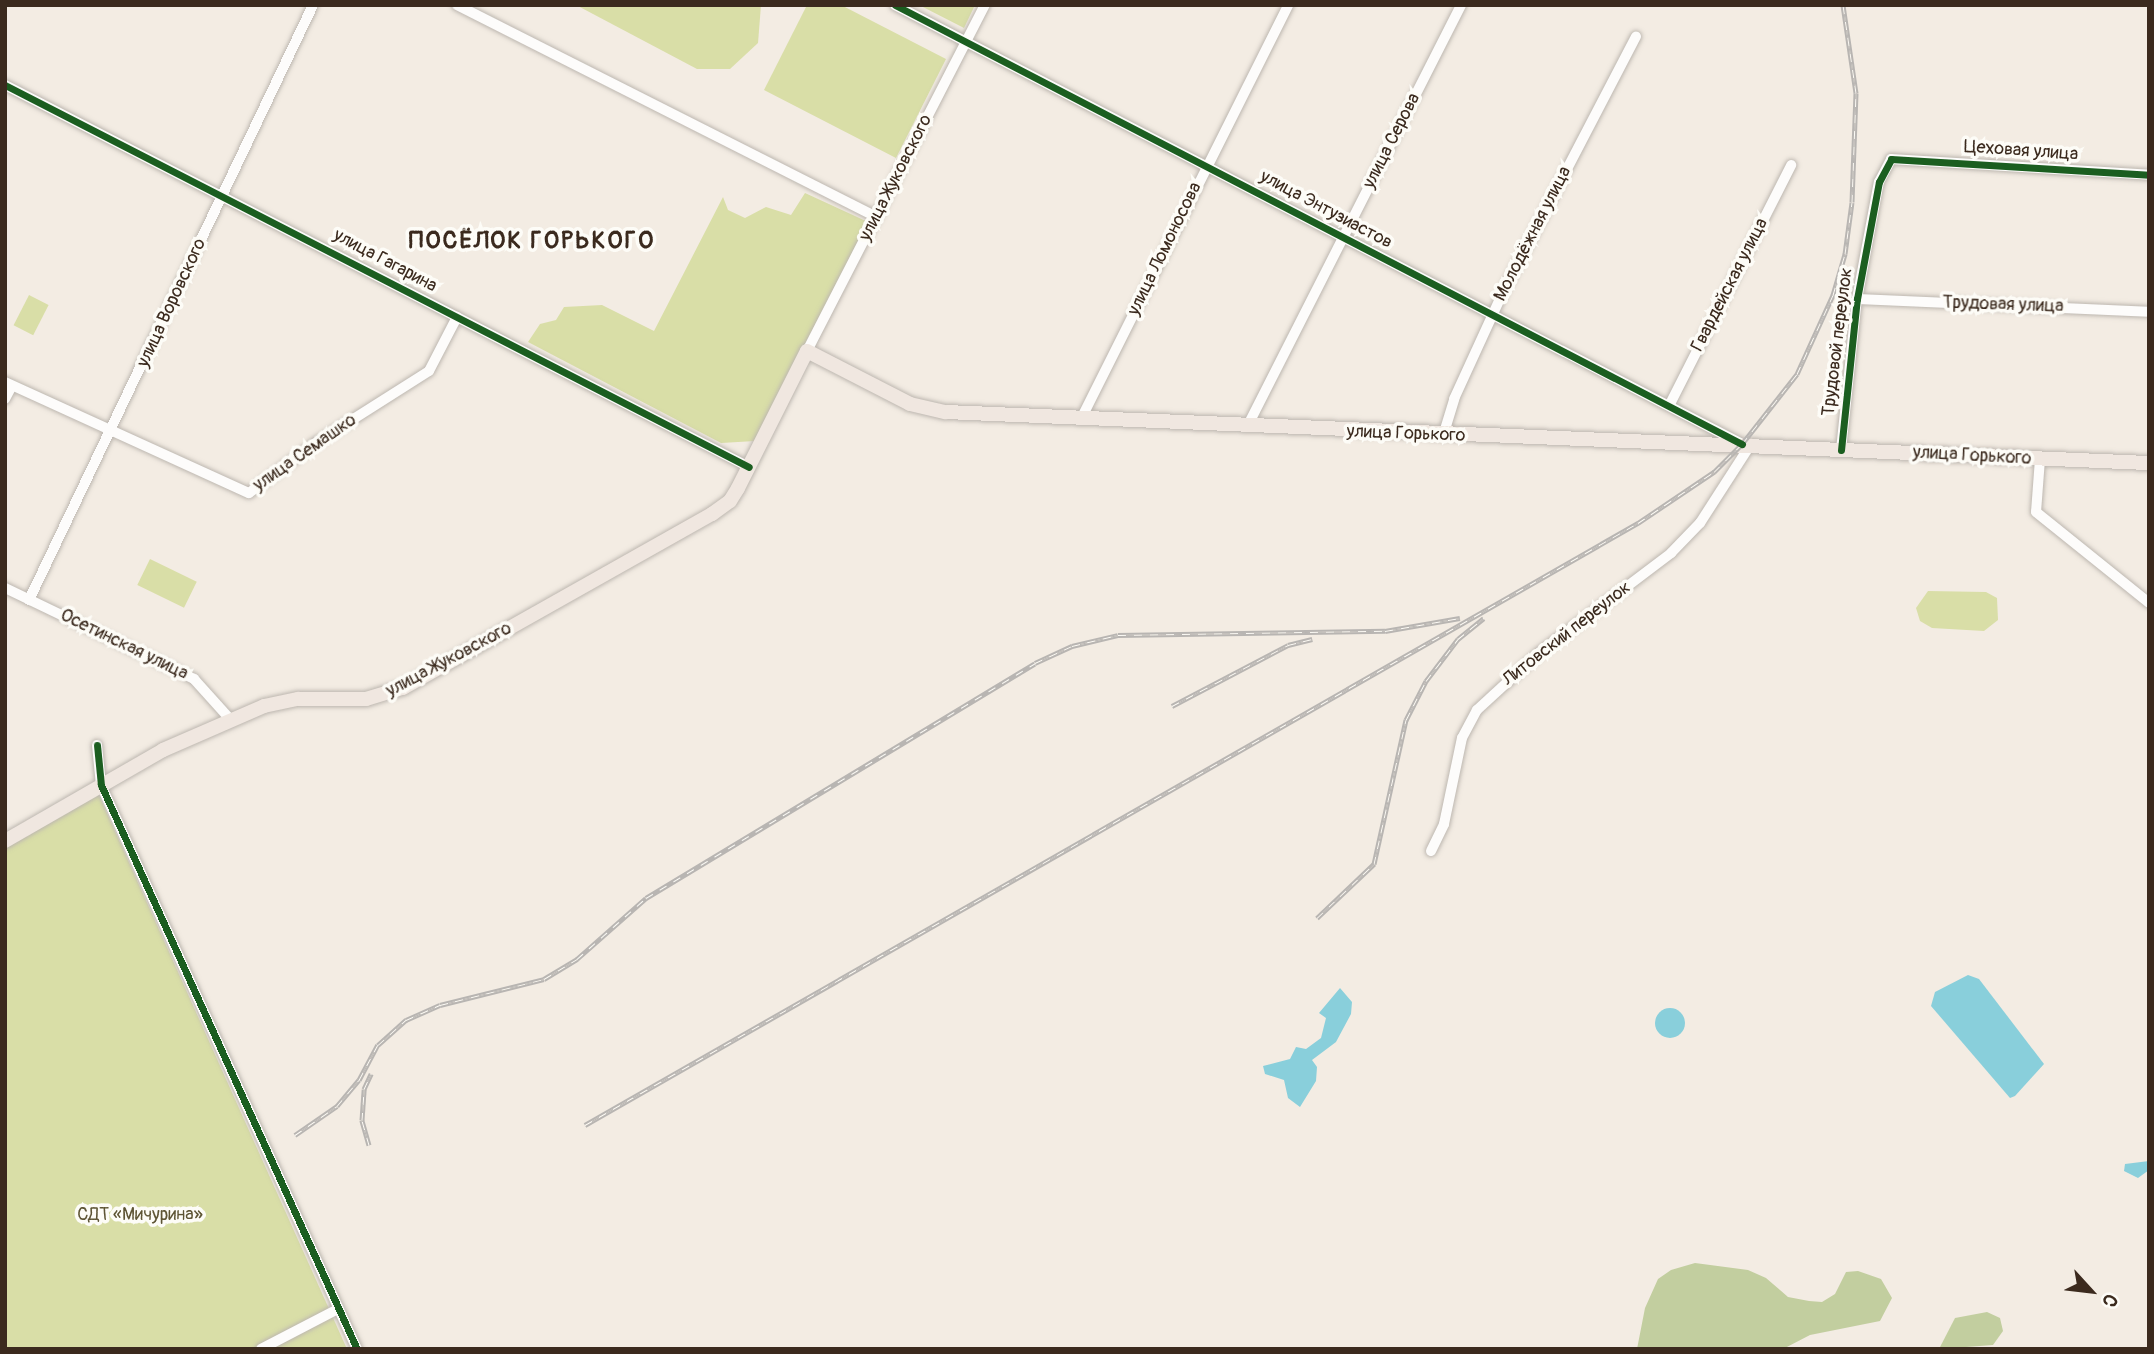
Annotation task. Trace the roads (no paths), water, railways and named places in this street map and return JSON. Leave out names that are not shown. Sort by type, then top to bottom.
[{"type":"main road","name":"улица Горького","points":[[807,351],[910,404],[946,412],[1443,436],[1747,444],[2149,463]]},
{"type":"main road","points":[[749,467],[807,351]]},
{"type":"main road","name":"улица Жуковского","points":[[5,841],[101,785],[230,719],[287,701],[366,699],[402,688],[712,514],[730,501],[749,467]]},
{"type":"street","name":"улица Воровского","points":[[29,600],[313,5]]},
{"type":"street","points":[[457,5],[876,217]]},
{"type":"street","name":"улица Энтузиастов","points":[[895,5],[1747,444]]},
{"type":"street","name":"улица Жуковского","points":[[807,351],[985,5]]},
{"type":"street","name":"улица Ломоносова","points":[[1081,418],[1288,5]]},
{"type":"street","name":"улица Серова","points":[[1247,427],[1461,5]]},
{"type":"street","name":"Молодёжная улица","points":[[1443,436],[1454,399],[1492,314],[1636,37]]},
{"type":"street","name":"улица Гагарина","points":[[5,85],[749,467]]},
{"type":"street","name":"Цеховая улица","points":[[1891,159],[2149,175]]},
{"type":"street","name":"Трудовой переулок","points":[[1841,450],[1857,299],[1879,182],[1891,159]]},
{"type":"street","name":"Гвардейская улица","points":[[1670,404],[1791,166]]},
{"type":"street","name":"Трудовая улица","points":[[1857,299],[2149,312]]},
{"type":"street","name":"улица Семашко","points":[[9,384],[249,493],[314,444],[429,371],[457,317]]},
{"type":"street","points":[[5,399],[9,384]]},
{"type":"street","name":"Литовский переулок","points":[[1430,851],[1444,824],[1462,738],[1477,710],[1539,653],[1671,553],[1700,523],[1747,444]]},
{"type":"street","points":[[2040,459],[2036,512],[2149,603]]},
{"type":"street","name":"Осетинская улица","points":[[5,588],[194,679],[230,719]]},
{"type":"street","points":[[97,745],[101,785],[357,1349]]},
{"type":"street","points":[[261,1349],[338,1310]]},
{"type":"water","points":[[1968,975],[1979,979],[2044,1064],[2015,1096],[2010,1098],[1931,1006],[1935,992]]},
{"type":"water","points":[[1340,988],[1352,1002],[1351,1014],[1336,1042],[1312,1060],[1317,1067],[1316,1081],[1300,1107],[1288,1098],[1284,1080],[1265,1074],[1263,1066],[1290,1059],[1296,1047],[1306,1049],[1321,1038],[1326,1018],[1319,1013]]},
{"type":"water","points":[[1670,1008],[1676,1009],[1684,1017],[1684,1029],[1676,1037],[1670,1038],[1664,1037],[1656,1029],[1655,1023],[1656,1017],[1664,1009]]},
{"type":"water","points":[[2149,1161],[2149,1170],[2138,1178],[2124,1171],[2125,1164]]},
{"type":"railway","points":[[585,1125],[1638,523],[1714,472],[1742,444],[1797,374],[1833,295],[1845,254],[1852,202],[1856,93],[1843,5]]},
{"type":"railway","points":[[295,1135],[337,1106],[359,1080],[378,1045],[406,1020],[440,1005],[544,979],[577,959],[646,898],[1035,663],[1072,646],[1118,635],[1385,631],[1460,618]]},
{"type":"railway","points":[[1317,918],[1374,864],[1406,720],[1426,681],[1458,639],[1484,618]]},
{"type":"railway","points":[[1172,706],[1288,645],[1312,639]]},
{"type":"railway","points":[[369,1145],[362,1120],[364,1089],[371,1074]]},
{"type":"district","name":"ПОСЁЛОК ГОРЬКОГО","points":[[532,241]]},
{"type":"park label","name":"СДТ «Мичурина»","points":[[140,1215]]}]
